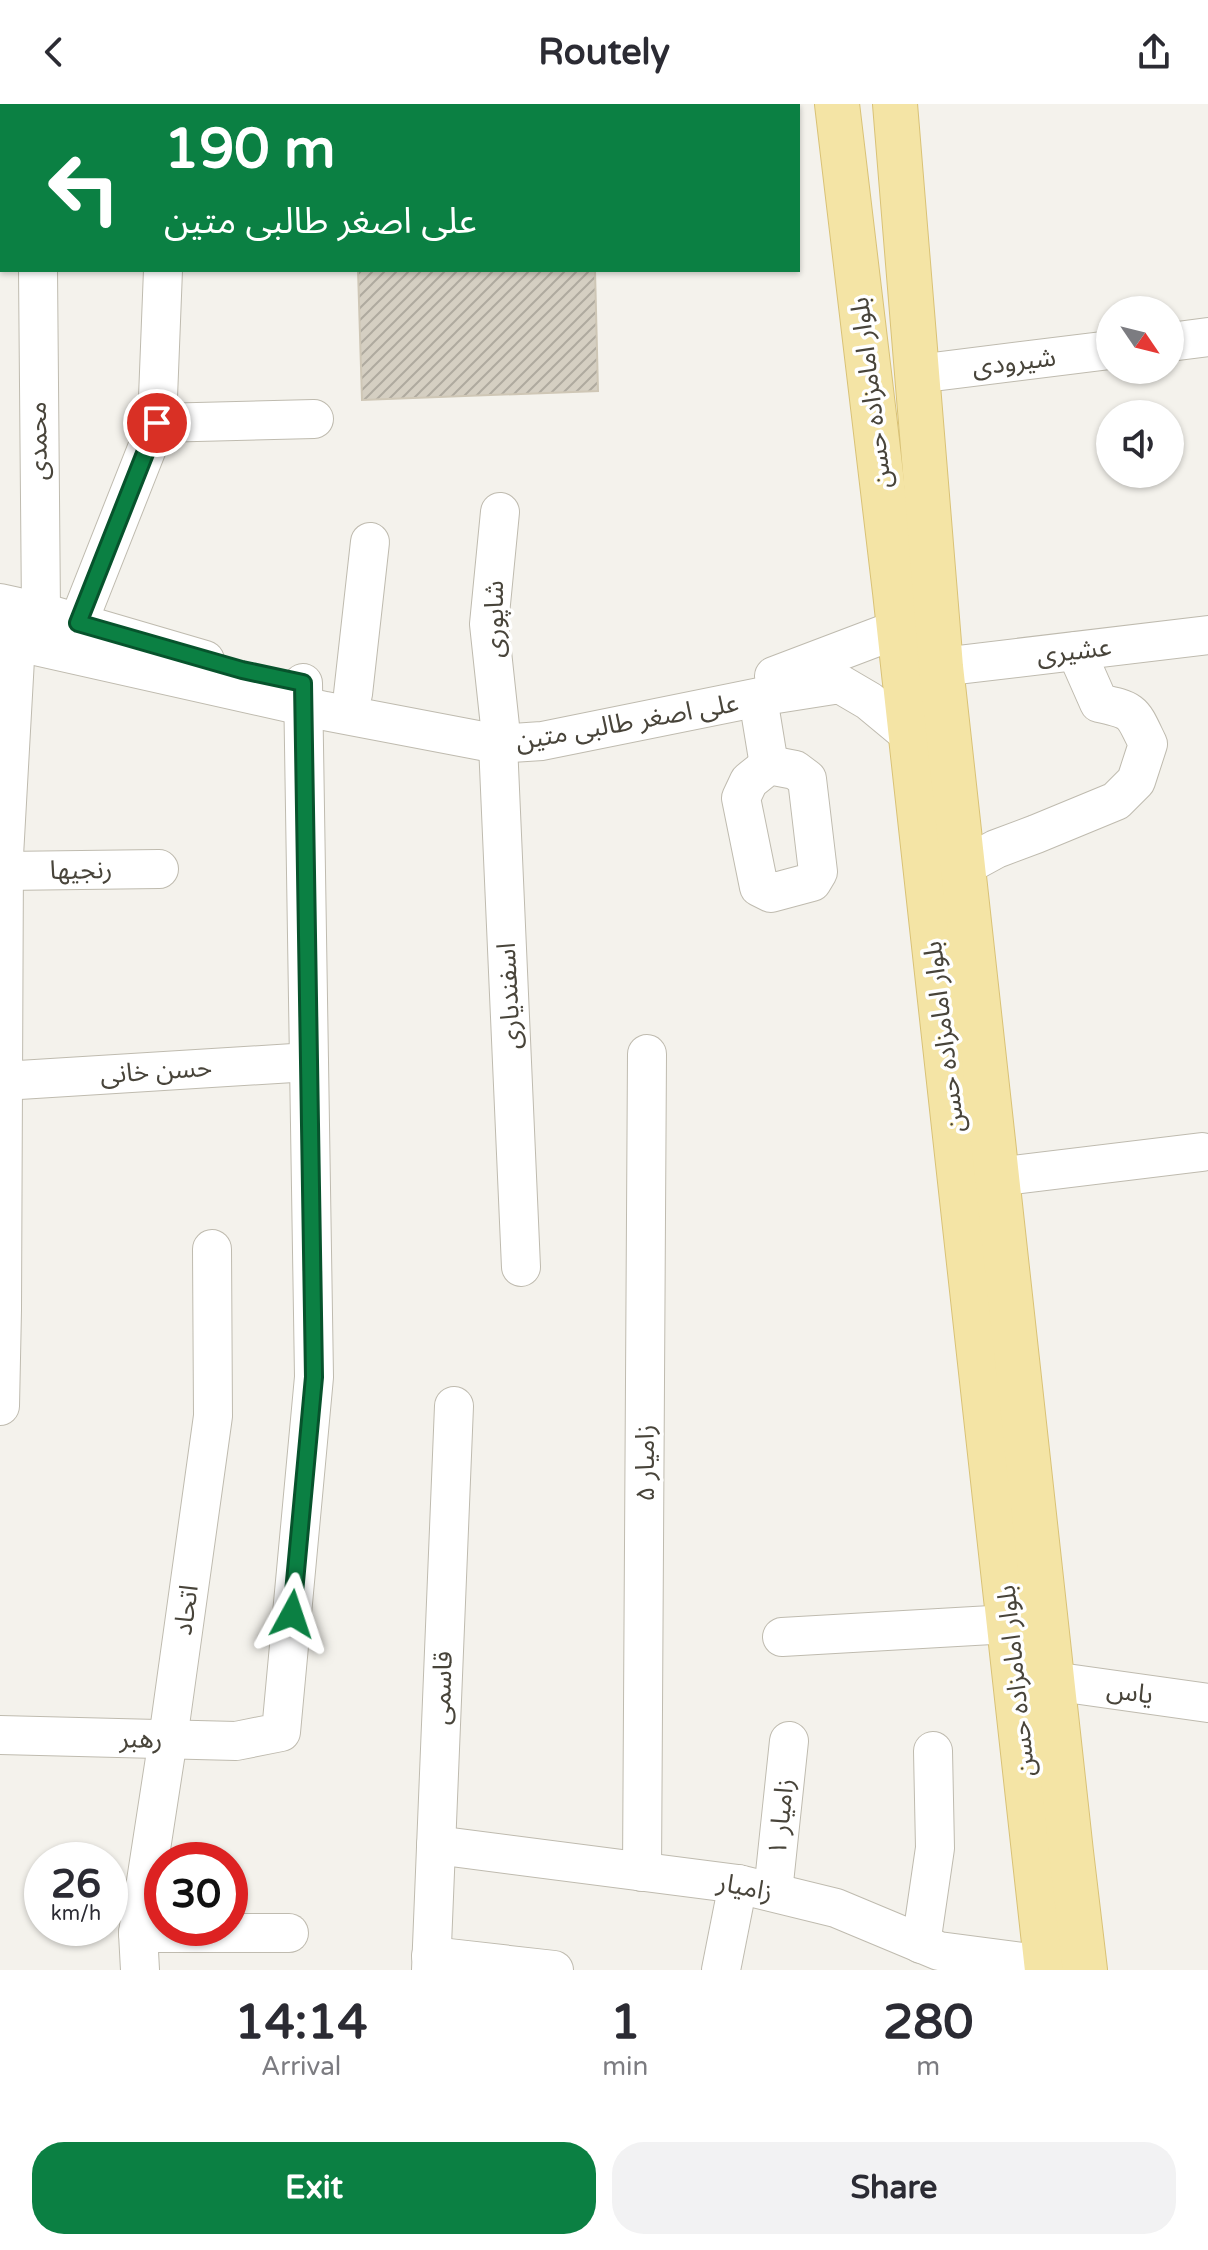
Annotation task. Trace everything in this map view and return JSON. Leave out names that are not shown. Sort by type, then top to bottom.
[{"type":"main road","name":"بلوار امامزاده حسن","points":[[837,104],[910,735],[1017,1529],[1052,1681],[1059,1968]]},
{"type":"main road","name":"بلوار امامزاده حسن","points":[[895,104],[941,667],[997,1177],[1017,1529],[1009,1624],[1059,1968]]},
{"type":"street","name":"محمدی","points":[[38,272],[41,612]]},
{"type":"street","points":[[75,638],[157,423],[163,272]]},
{"type":"street","points":[[1184,340],[1208,337]]},
{"type":"street","name":"شیرودی","points":[[917,374],[1096,352]]},
{"type":"street","points":[[157,423],[314,419]]},
{"type":"street","name":"شاپوری","points":[[499,735],[489,624],[500,512]]},
{"type":"street","points":[[353,694],[370,542]]},
{"type":"street","name":"علی اصغر طالبی متین","points":[[0,603],[41,612],[75,638]]},
{"type":"street","points":[[0,1406],[3,861],[8,639],[41,612]]},
{"type":"street","name":"علی اصغر طالبی متین","points":[[303,695],[353,694],[448,718],[499,735],[662,699],[749,684],[898,629]]},
{"type":"street","name":"عشیری","points":[[941,667],[1208,635]]},
{"type":"street","name":"علی اصغر طالبی متین","points":[[8,639],[75,638],[303,695],[542,741],[808,687],[840,684],[869,701],[910,735]]},
{"type":"street","points":[[963,867],[996,849],[1116,801],[1136,781],[1148,744],[1134,714],[1099,703],[1076,651]]},
{"type":"street","points":[[303,695],[309,1062]]},
{"type":"street","points":[[758,698],[769,765]]},
{"type":"street","name":"اسفندیاری","points":[[499,735],[521,1267]]},
{"type":"street","name":"رنجیها","points":[[3,861],[159,869]]},
{"type":"street","name":"زامیار ۵","points":[[642,1872],[647,1054]]},
{"type":"street","name":"حسن خانی","points":[[3,1081],[309,1062]]},
{"type":"street","name":"رهبر","points":[[0,1735],[236,1741],[281,1732],[314,1377],[309,1062]]},
{"type":"street","points":[[997,1177],[1202,1152]]},
{"type":"street","name":"اتحاد","points":[[140,1970],[138,1933],[213,1416],[212,1249]]},
{"type":"street","name":"قاسمی","points":[[431,1963],[454,1406]]},
{"type":"street","points":[[782,1637],[1009,1624]]},
{"type":"street","name":"یاس","points":[[1052,1681],[1208,1703]]},
{"type":"street","name":"زامیار ۱","points":[[721,1970],[756,1888],[789,1741]]},
{"type":"street","points":[[921,1944],[935,1848],[933,1751]]},
{"type":"street","name":"زامیار","points":[[436,1845],[756,1888],[836,1908],[939,1951],[1059,1968]]},
{"type":"street","points":[[138,1933],[289,1933]]},
{"type":"street","points":[[431,1963],[554,1970]]},
{"type":"building","points":[[358,272],[595,272],[598,391],[362,400]]},
{"type":"route","points":[[157,423],[78,623],[242,670],[303,683],[314,1377],[292,1614]]}]
